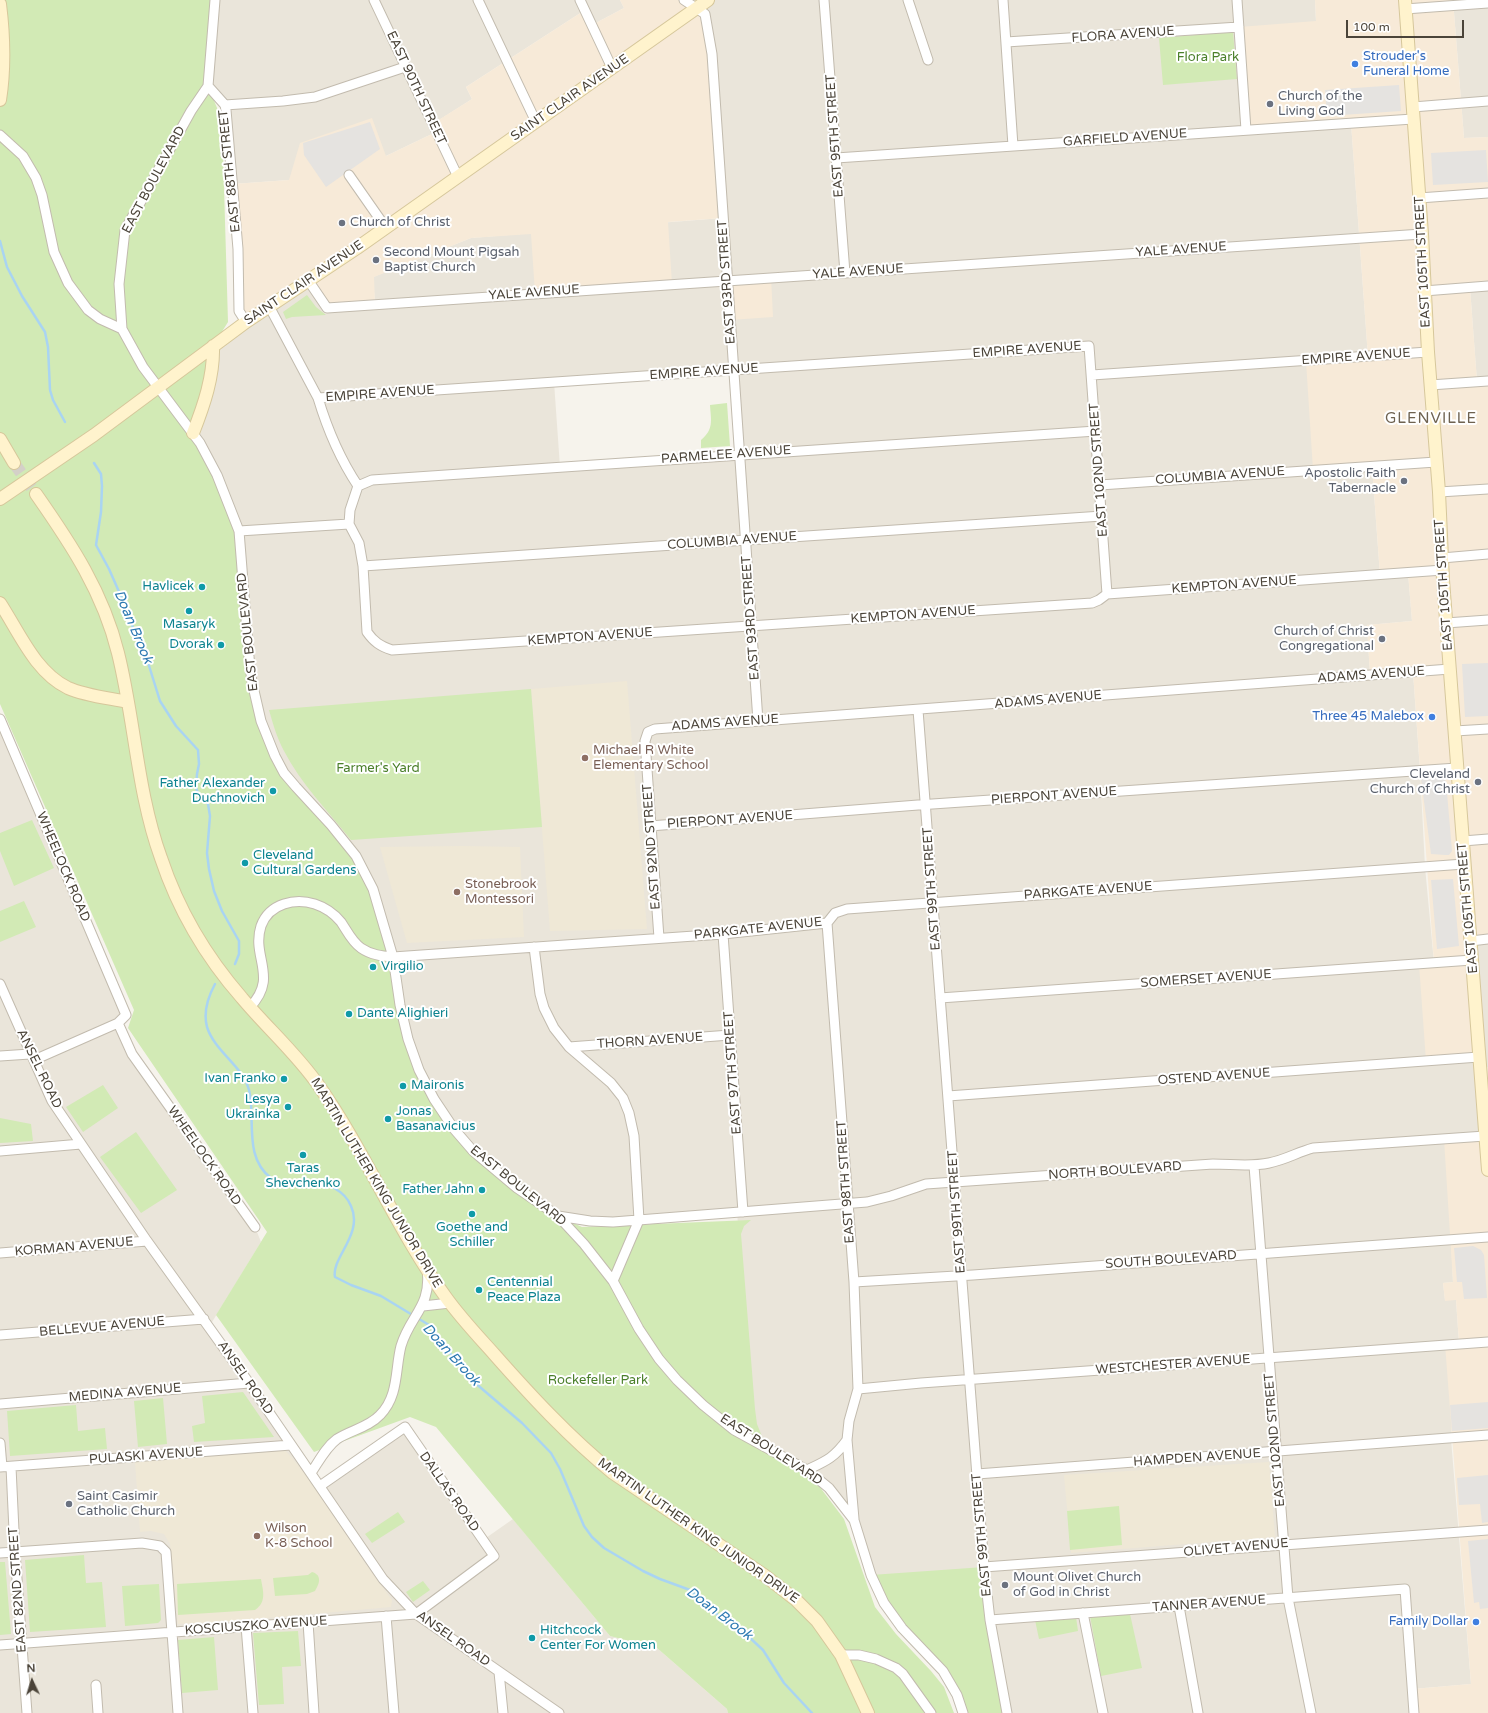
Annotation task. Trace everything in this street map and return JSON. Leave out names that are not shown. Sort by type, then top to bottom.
[{"type":"main road","name":"SAINT CLAIR AVENUE","points":[[0,499],[94,435],[246,322],[386,228],[708,0]]},
{"type":"main road","points":[[0,4],[3,34],[2,87],[0,100]]},
{"type":"main road","name":"EAST 105TH STREET","points":[[1405,5],[1422,234],[1424,291],[1439,492],[1446,623],[1464,864],[1482,1064],[1488,1170]]},
{"type":"main road","points":[[193,434],[203,408],[208,388],[214,360],[214,346]]},
{"type":"main road","points":[[0,439],[14,463]]},
{"type":"main road","name":"MARTIN LUTHER KING JUNIOR DRIVE","points":[[36,494],[71,544],[93,585],[112,633],[128,702],[146,804],[161,858],[179,903],[219,969],[231,985],[320,1086],[427,1269],[450,1303],[522,1386],[590,1454],[613,1473],[781,1587],[796,1600],[817,1621],[841,1654],[868,1713]]},
{"type":"main road","points":[[0,603],[33,656],[53,678],[63,685],[78,692],[128,702]]},
{"type":"street","points":[[208,86],[215,0]]},
{"type":"street","name":"EAST 90TH STREET","points":[[374,0],[458,177]]},
{"type":"street","points":[[478,0],[536,122]]},
{"type":"street","points":[[580,0],[612,68]]},
{"type":"street","name":"EAST 93RD STREET","points":[[684,0],[705,14],[712,54],[758,721]]},
{"type":"street","name":"EAST 95TH STREET","points":[[824,0],[845,273]]},
{"type":"street","points":[[908,0],[928,60]]},
{"type":"street","points":[[1003,0],[1013,146]]},
{"type":"street","points":[[1237,0],[1246,130]]},
{"type":"street","points":[[1405,5],[1488,3]]},
{"type":"street","name":"FLORA AVENUE","points":[[1006,42],[1239,27]]},
{"type":"street","points":[[225,106],[282,102],[315,97],[405,67]]},
{"type":"street","name":"EAST 88TH STREET","points":[[208,86],[225,106],[238,250],[239,311],[246,322]]},
{"type":"street","name":"EAST BOULEVARD","points":[[208,86],[191,110],[125,230],[119,284],[122,329],[138,360],[200,443],[217,475],[239,531],[249,657],[252,682],[261,721],[275,756],[284,773],[296,788],[331,824],[356,856],[376,897],[393,957],[400,1005],[408,1039],[419,1070],[434,1099],[454,1129],[473,1151],[517,1188],[558,1216],[577,1235],[613,1281],[639,1329],[658,1359],[677,1380],[703,1405],[734,1430],[807,1470],[828,1488],[854,1520],[870,1576],[884,1603],[902,1628],[943,1671],[957,1695],[963,1713]]},
{"type":"street","points":[[1412,106],[1488,101]]},
{"type":"street","name":"GARFIELD AVENUE","points":[[836,158],[1413,119]]},
{"type":"street","points":[[0,135],[23,156],[34,174],[42,195],[54,252],[68,283],[88,310],[100,319],[122,329]]},
{"type":"street","points":[[349,175],[386,228]]},
{"type":"street","points":[[1419,198],[1488,193]]},
{"type":"street","name":"YALE AVENUE","points":[[308,280],[327,308],[1422,234]]},
{"type":"street","points":[[1424,291],[1488,286]]},
{"type":"street","points":[[269,306],[318,398],[322,413],[348,470],[358,486],[352,501],[349,524],[359,543],[363,566]]},
{"type":"street","name":"EMPIRE AVENUE","points":[[318,398],[1089,346]]},
{"type":"street","name":"EAST 102ND STREET","points":[[1089,346],[1107,594]]},
{"type":"street","name":"EMPIRE AVENUE","points":[[1092,375],[1428,352]]},
{"type":"street","points":[[1430,385],[1488,381]]},
{"type":"street","name":"PARMELEE AVENUE","points":[[358,486],[372,480],[1096,431]]},
{"type":"street","name":"COLUMBIA AVENUE","points":[[1100,485],[1436,462]]},
{"type":"street","points":[[1439,492],[1488,489]]},
{"type":"street","name":"COLUMBIA AVENUE","points":[[363,566],[1102,516]]},
{"type":"street","points":[[239,531],[349,524]]},
{"type":"street","name":"KEMPTON AVENUE","points":[[363,566],[367,632],[373,640],[382,647],[392,650],[1092,603],[1107,594],[1442,564],[1488,554]]},
{"type":"street","points":[[1446,623],[1488,620]]},
{"type":"street","name":"ADAMS AVENUE","points":[[648,732],[655,729],[1450,669]]},
{"type":"street","name":"EAST 99TH STREET","points":[[918,710],[984,1567],[990,1620],[1007,1713]]},
{"type":"street","name":"WHEELOCK ROAD","points":[[0,719],[126,1015],[118,1023],[132,1054],[255,1227]]},
{"type":"street","points":[[1455,731],[1488,728]]},
{"type":"street","name":"EAST 92ND STREET","points":[[648,732],[645,741],[659,938]]},
{"type":"street","name":"PIERPONT AVENUE","points":[[650,826],[1457,768]]},
{"type":"street","points":[[1463,841],[1488,839]]},
{"type":"street","name":"PARKGATE AVENUE","points":[[250,1007],[260,994],[263,986],[259,939],[261,926],[268,913],[282,904],[303,901],[320,906],[333,914],[361,948],[375,954],[393,957],[723,934],[827,923],[835,913],[847,909],[1464,864]]},
{"type":"street","name":"EAST 98TH STREET","points":[[827,923],[854,1282],[858,1389],[849,1421],[847,1440],[854,1520]]},
{"type":"street","name":"EAST 97TH STREET","points":[[723,934],[743,1212]]},
{"type":"street","points":[[1471,941],[1488,939]]},
{"type":"street","points":[[534,947],[539,986],[544,1008],[554,1028],[569,1047],[611,1083],[623,1098],[629,1113],[634,1136],[639,1220],[613,1281]]},
{"type":"street","name":"SOMERSET AVENUE","points":[[940,998],[1472,960]]},
{"type":"street","name":"ANSEL ROAD","points":[[0,984],[52,1101],[147,1241],[249,1383],[383,1579],[416,1614],[559,1713]]},
{"type":"street","points":[[0,1056],[32,1057],[118,1023]]},
{"type":"street","name":"THORN AVENUE","points":[[569,1047],[730,1035]]},
{"type":"street","name":"OSTEND AVENUE","points":[[948,1096],[1482,1064]]},
{"type":"street","name":"NORTH BOULEVARD","points":[[558,1216],[590,1221],[639,1220],[848,1204],[867,1202],[926,1184],[1213,1164],[1254,1166],[1289,1158],[1313,1148],[1485,1136]]},
{"type":"street","points":[[0,1151],[81,1144]]},
{"type":"street","name":"EAST 102ND STREET","points":[[1254,1166],[1288,1598],[1311,1713]]},
{"type":"street","name":"SOUTH BOULEVARD","points":[[854,1282],[1488,1237]]},
{"type":"street","name":"KORMAN AVENUE","points":[[0,1253],[147,1241]]},
{"type":"street","points":[[311,1473],[322,1455],[333,1442],[373,1420],[386,1408],[395,1386],[402,1346],[410,1327],[422,1309],[428,1287],[427,1269]]},
{"type":"street","points":[[422,1309],[450,1303]]},
{"type":"street","name":"BELLEVUE AVENUE","points":[[0,1335],[204,1319]]},
{"type":"street","name":"WESTCHESTER AVENUE","points":[[858,1389],[1488,1342]]},
{"type":"street","name":"MEDINA AVENUE","points":[[0,1404],[249,1383]]},
{"type":"street","name":"DALLAS ROAD","points":[[320,1486],[405,1427],[494,1556],[416,1614]]},
{"type":"street","name":"HAMPDEN AVENUE","points":[[977,1474],[1488,1435]]},
{"type":"street","points":[[807,1470],[837,1453],[847,1440]]},
{"type":"street","name":"EAST 82ND STREET","points":[[0,1443],[15,1552],[27,1713]]},
{"type":"street","name":"PULASKI AVENUE","points":[[4,1467],[291,1445]]},
{"type":"street","name":"OLIVET AVENUE","points":[[984,1567],[1129,1558],[1284,1544],[1488,1530]]},
{"type":"street","points":[[0,1553],[142,1543],[160,1546],[166,1552],[178,1713]]},
{"type":"street","name":"TANNER AVENUE","points":[[990,1620],[1405,1589],[1414,1713]]},
{"type":"street","points":[[1179,1606],[1198,1713]]},
{"type":"street","points":[[1083,1613],[1103,1713]]},
{"type":"street","name":"KOSCIUSZKO AVENUE","points":[[0,1645],[416,1614]]},
{"type":"street","points":[[386,1616],[394,1713]]},
{"type":"street","points":[[308,1622],[314,1713]]},
{"type":"street","points":[[246,1626],[253,1713]]},
{"type":"street","points":[[841,1654],[860,1655],[876,1659],[896,1668],[903,1674],[931,1713]]},
{"type":"street","points":[[499,1672],[503,1713]]},
{"type":"street","points":[[96,1685],[98,1713]]},
{"type":"shaded area","points":[[215,0],[620,0],[624,8],[592,25],[585,10],[466,87],[472,99],[433,124],[436,132],[386,156],[289,180],[233,184],[226,110],[208,86]]},
{"type":"shaded area","points":[[620,0],[708,0],[696,8],[705,14],[723,218],[668,222],[672,284],[535,293],[531,234],[471,238],[374,277],[375,304],[327,308],[308,280],[246,322],[239,311],[233,184],[289,180],[300,143],[372,118],[386,156],[436,132],[432,124],[472,99],[466,87],[585,10],[592,25],[624,8]]},
{"type":"shaded area","points":[[708,0],[1315,0],[1316,21],[1351,123],[1368,357],[1372,466],[1380,575],[1408,572],[1412,621],[1367,625],[1370,675],[1413,672],[1425,867],[1434,963],[1426,1061],[1471,941],[1488,939],[1488,1067],[1480,1067],[1485,1136],[1451,1239],[1453,1282],[1443,1283],[1445,1300],[1456,1300],[1459,1343],[1451,1439],[1471,1684],[1413,1689],[1414,1713],[1007,1713],[871,1575],[854,1520],[829,1488],[756,1443],[737,1212],[613,1222],[558,1216],[473,1151],[434,1099],[296,788],[261,721],[193,433],[213,346],[308,280],[375,304],[373,277],[471,238],[722,218],[696,8]],"holes":[[[733,370],[739,454],[560,467],[554,382]]]},
{"type":"shaded area","points":[[1315,0],[1453,0],[1464,138],[1488,137],[1488,286],[1470,288],[1477,381],[1488,381],[1488,939],[1471,941],[1479,1057],[1426,1061],[1419,964],[1434,963],[1413,672],[1370,675],[1367,625],[1412,621],[1408,573],[1380,575],[1372,466],[1313,470],[1306,361],[1368,357],[1351,123],[1246,130],[1239,27],[1316,21]]},
{"type":"shaded area","points":[[1453,0],[1488,0],[1488,137],[1464,138]]},
{"type":"shaded area","points":[[1399,85],[1401,111],[1327,116],[1325,90]]},
{"type":"shaded area","points":[[370,122],[380,149],[326,187],[304,155],[303,143]]},
{"type":"shaded area","points":[[1486,150],[1488,182],[1433,185],[1431,153]]},
{"type":"shaded area","points":[[771,277],[773,317],[730,320],[727,280]]},
{"type":"shaded area","points":[[1488,286],[1488,381],[1477,382],[1470,288]]},
{"type":"shaded area","points":[[1488,663],[1488,716],[1465,717],[1462,664]]},
{"type":"shaded area","name":"Michael R White Elementary School","points":[[627,681],[647,929],[550,931],[531,689]]},
{"type":"shaded area","points":[[0,719],[126,1015],[118,1023],[132,1054],[255,1227],[261,1242],[209,1327],[320,1486],[405,1427],[483,1540],[513,1519],[610,1636],[657,1648],[727,1709],[728,1713],[0,1713]]},
{"type":"shaded area","points":[[1441,777],[1446,781],[1452,851],[1449,855],[1431,854],[1421,779]]},
{"type":"shaded area","name":"Stonebrook Montessori","points":[[380,847],[520,847],[524,937],[407,943]]},
{"type":"shaded area","points":[[1453,879],[1459,946],[1437,949],[1431,880]]},
{"type":"shaded area","points":[[1480,1067],[1488,1067],[1488,1713],[1414,1713],[1413,1689],[1471,1684],[1445,1344],[1459,1343],[1456,1300],[1445,1301],[1443,1283],[1453,1282],[1444,1139],[1485,1136]]},
{"type":"shaded area","points":[[1473,1246],[1481,1250],[1484,1255],[1487,1298],[1464,1299],[1462,1282],[1457,1282],[1454,1248]]},
{"type":"shaded area","points":[[1488,1402],[1488,1428],[1452,1431],[1450,1405]]},
{"type":"shaded area","name":"Wilson K-8 School","points":[[285,1450],[313,1482],[365,1563],[392,1600],[391,1607],[233,1621],[178,1624],[170,1544],[164,1534],[151,1531],[140,1532],[135,1462]]},
{"type":"shaded area","points":[[1269,1462],[1275,1537],[1071,1553],[1064,1475]]},
{"type":"shaded area","points":[[1488,1475],[1488,1522],[1482,1523],[1480,1504],[1459,1505],[1457,1478]]},
{"type":"shaded area","points":[[1488,1539],[1488,1608],[1480,1609],[1479,1602],[1474,1603],[1468,1541]]},
{"type":"green space","name":"Rockefeller Park","points":[[0,0],[215,0],[208,86],[222,120],[228,322],[213,346],[193,433],[227,498],[240,554],[252,682],[275,756],[331,825],[373,889],[408,1039],[434,1099],[480,1157],[558,1216],[582,1227],[751,1220],[744,1226],[741,1234],[755,1409],[757,1424],[763,1439],[757,1435],[756,1443],[807,1470],[844,1519],[875,1607],[896,1634],[944,1687],[954,1713],[728,1713],[727,1709],[657,1648],[610,1636],[436,1427],[410,1417],[314,1452],[216,1315],[267,1232],[128,1028],[134,1010],[0,704]]},
{"type":"green space","name":"Flora Park","points":[[1233,32],[1237,79],[1163,85],[1159,38]]},
{"type":"green space","points":[[307,295],[316,307],[326,315],[292,317],[286,319],[283,312]]},
{"type":"green space","points":[[727,403],[730,446],[701,448],[701,440],[708,432],[711,424],[710,405]]},
{"type":"green space","name":"Farmer's Yard","points":[[531,689],[542,827],[351,840],[298,775],[279,741],[269,710]]},
{"type":"green space","points":[[32,820],[54,868],[14,886],[0,851],[0,833]]},
{"type":"green space","points":[[24,901],[36,927],[0,942],[0,911]]},
{"type":"green space","points":[[103,1085],[118,1108],[83,1132],[66,1107]]},
{"type":"green space","points":[[0,1118],[31,1124],[33,1141],[0,1143]]},
{"type":"green space","points":[[136,1132],[177,1190],[141,1213],[100,1157]]},
{"type":"green space","points":[[243,1392],[274,1437],[194,1442],[192,1426],[205,1423],[202,1396]]},
{"type":"green space","points":[[163,1398],[167,1444],[138,1447],[134,1401]]},
{"type":"green space","points":[[76,1405],[78,1431],[105,1428],[107,1449],[10,1456],[7,1411]]},
{"type":"green space","points":[[1119,1506],[1122,1545],[1070,1550],[1067,1511]]},
{"type":"green space","points":[[398,1512],[405,1522],[372,1543],[365,1534]]},
{"type":"green space","points":[[84,1555],[86,1583],[102,1582],[106,1627],[30,1632],[25,1560]]},
{"type":"green space","points":[[0,1562],[5,1562],[11,1634],[0,1635]]},
{"type":"green space","points":[[984,1567],[1007,1713],[963,1713],[952,1686],[902,1628],[871,1575]]},
{"type":"green space","points":[[312,1572],[319,1577],[318,1585],[315,1591],[307,1594],[275,1596],[273,1578],[308,1575]]},
{"type":"green space","points":[[261,1579],[263,1600],[259,1607],[255,1610],[178,1615],[177,1584]]},
{"type":"green space","points":[[423,1581],[430,1590],[413,1602],[406,1592]]},
{"type":"green space","points":[[159,1584],[161,1620],[158,1623],[125,1626],[122,1586]]},
{"type":"green space","points":[[1130,1614],[1142,1668],[1101,1676],[1090,1616]]},
{"type":"green space","points":[[1076,1617],[1078,1631],[1039,1639],[1035,1620]]},
{"type":"green space","points":[[298,1631],[301,1666],[282,1667],[284,1704],[259,1705],[253,1633]]},
{"type":"green space","points":[[214,1637],[218,1690],[182,1693],[178,1640]]},
{"type":"waterway","name":"Doan Brook","points":[[0,241],[7,267],[22,296],[45,332],[48,347],[50,390],[53,400],[65,422]]},
{"type":"waterway","name":"Doan Brook","points":[[94,463],[101,474],[102,486],[101,512],[96,545],[109,569],[131,619],[133,629],[141,640],[160,701],[176,726],[198,750],[199,764],[196,788],[198,793],[208,804],[210,816],[207,853],[209,869],[214,891],[222,911],[239,941],[239,954],[235,964]]},
{"type":"waterway","name":"Doan Brook","points":[[215,984],[210,994],[206,1010],[207,1027],[216,1044],[246,1081],[251,1101],[252,1137],[257,1159],[262,1169],[271,1178],[281,1183],[291,1185],[318,1183],[335,1188],[344,1196],[351,1206],[354,1216],[351,1236],[338,1262],[335,1270],[335,1277],[351,1285],[381,1296],[429,1325],[467,1376],[522,1423],[551,1453],[560,1469],[584,1526],[592,1537],[604,1548],[643,1571],[690,1590],[720,1617],[749,1637],[763,1650],[784,1683],[812,1713]]},
{"type":"tunnel","points":[[14,463],[36,494]]},
{"type":"place","name":"Strouder's Funeral Home","points":[[1355,64]]},
{"type":"place","name":"Church of the Living God","points":[[1270,104]]},
{"type":"place","name":"Church of Christ","points":[[342,223]]},
{"type":"place","name":"Second Mount Pigsah Baptist Church","points":[[376,260]]},
{"type":"place","name":"Apostolic Faith Tabernacle","points":[[1404,481]]},
{"type":"place","name":"Havlicek","points":[[202,587]]},
{"type":"place","name":"Masaryk","points":[[189,611]]},
{"type":"place","name":"Church of Christ Congregational","points":[[1382,639]]},
{"type":"place","name":"Dvorak","points":[[221,645]]},
{"type":"place","name":"Three 45 Malebox","points":[[1432,717]]},
{"type":"place","name":"Michael R White Elementary School","points":[[585,758]]},
{"type":"place","name":"Cleveland Church of Christ","points":[[1478,782]]},
{"type":"place","name":"Father Alexander Duchnovich","points":[[273,791]]},
{"type":"place","name":"Cleveland Cultural Gardens","points":[[245,863]]},
{"type":"place","name":"Stonebrook Montessori","points":[[457,892]]},
{"type":"place","name":"Virgilio","points":[[373,967]]},
{"type":"place","name":"Dante Alighieri","points":[[349,1014]]},
{"type":"place","name":"Ivan Franko","points":[[284,1079]]},
{"type":"place","name":"Maironis","points":[[403,1086]]},
{"type":"place","name":"Lesya Ukrainka","points":[[288,1107]]},
{"type":"place","name":"Jonas Basanavicius","points":[[388,1119]]},
{"type":"place","name":"Taras Shevchenko","points":[[303,1155]]},
{"type":"place","name":"Father Jahn","points":[[482,1190]]},
{"type":"place","name":"Goethe and Schiller","points":[[472,1214]]},
{"type":"place","name":"Centennial Peace Plaza","points":[[479,1290]]},
{"type":"place","name":"Saint Casimir Catholic Church","points":[[69,1504]]},
{"type":"place","name":"Wilson K-8 School","points":[[257,1536]]},
{"type":"place","name":"Mount Olivet Church of God in Christ","points":[[1005,1585]]},
{"type":"place","name":"Family Dollar","points":[[1476,1622]]},
{"type":"place","name":"Hitchcock Center For Women","points":[[532,1638]]},
{"type":"district","name":"GLENVILLE","points":[[1431,419]]}]
